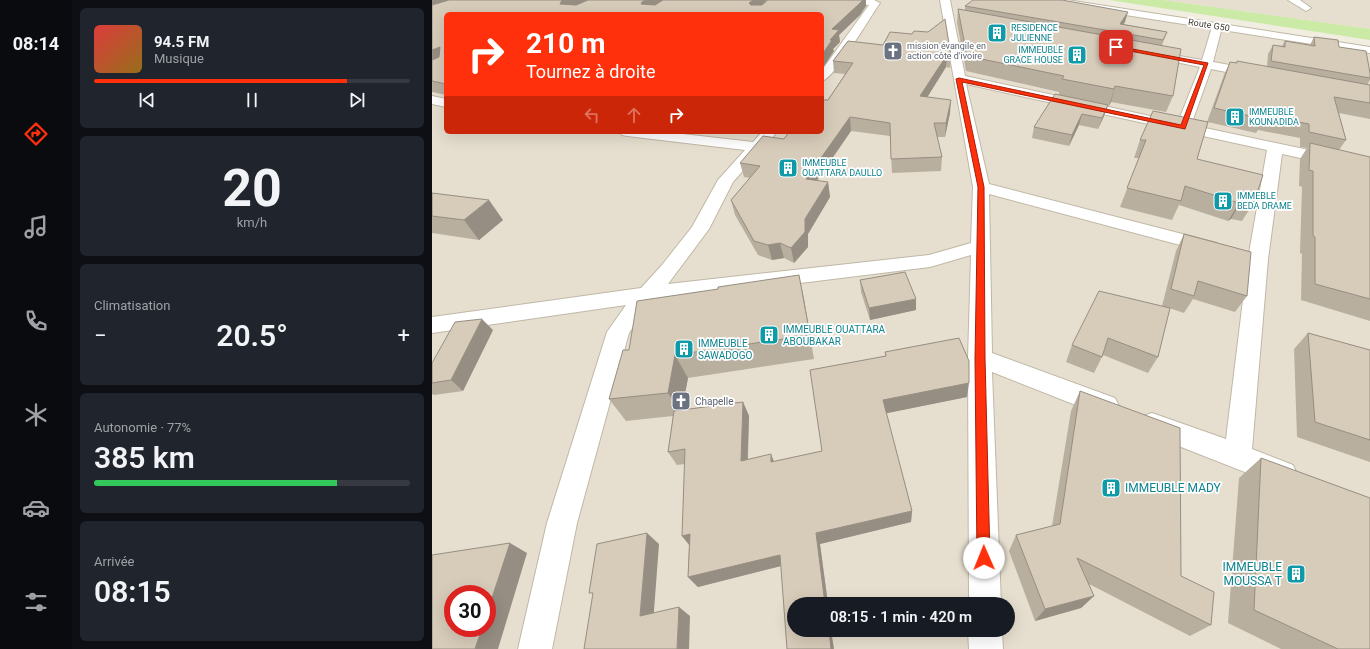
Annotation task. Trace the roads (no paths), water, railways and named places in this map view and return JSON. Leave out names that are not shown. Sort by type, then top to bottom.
[{"type":"street","points":[[824,75],[831,67],[875,3],[845,0]]},
{"type":"street","points":[[945,0],[981,187],[980,358],[985,597]]},
{"type":"street","name":"Route G50","points":[[1048,0],[1370,50]]},
{"type":"street","name":"Route G50","points":[[1085,0],[1370,44]]},
{"type":"street","points":[[1293,0],[1306,8]]},
{"type":"street","points":[[949,17],[965,20]]},
{"type":"street","points":[[1183,127],[1207,64],[1217,27]]},
{"type":"street","points":[[1136,51],[1269,76]]},
{"type":"street","points":[[959,79],[1183,127],[1275,149],[1370,168]]},
{"type":"street","points":[[432,100],[444,103]]},
{"type":"street","points":[[666,134],[763,139]]},
{"type":"street","points":[[535,649],[562,523],[618,332],[629,315],[669,270],[700,228],[726,180],[763,139]]},
{"type":"street","points":[[1238,456],[1243,255],[1275,149]]},
{"type":"street","points":[[981,187],[1243,255]]},
{"type":"street","points":[[432,325],[648,294],[930,261],[981,246]]},
{"type":"street","points":[[980,358],[1304,482]]},
{"type":"street","points":[[985,637],[986,649]]},
{"type":"place","name":"RESIDENCE JULIENNE","points":[[997,33]]},
{"type":"place","name":"mission évangile en action côte d'ivoire","points":[[893,51]]},
{"type":"place","name":"IMMEUBLE GRACE HOUSE","points":[[1077,55]]},
{"type":"place","name":"IMMEUBLE KOUNADIDA","points":[[1235,117]]},
{"type":"place","name":"IMMEUBLE OUATTARA DAULLO","points":[[788,168]]},
{"type":"place","name":"IMMEBLE BEDA DRAME","points":[[1223,201]]},
{"type":"place","name":"IMMEUBLE OUATTARA ABOUBAKAR","points":[[769,335]]},
{"type":"place","name":"IMMEUBLE SAWADOGO","points":[[684,349]]},
{"type":"place","name":"Chapelle","points":[[681,401]]},
{"type":"place","name":"IMMEUBLE MADY","points":[[1111,488]]},
{"type":"place","name":"IMMEUBLE MOUSSA T","points":[[1296,574]]}]
